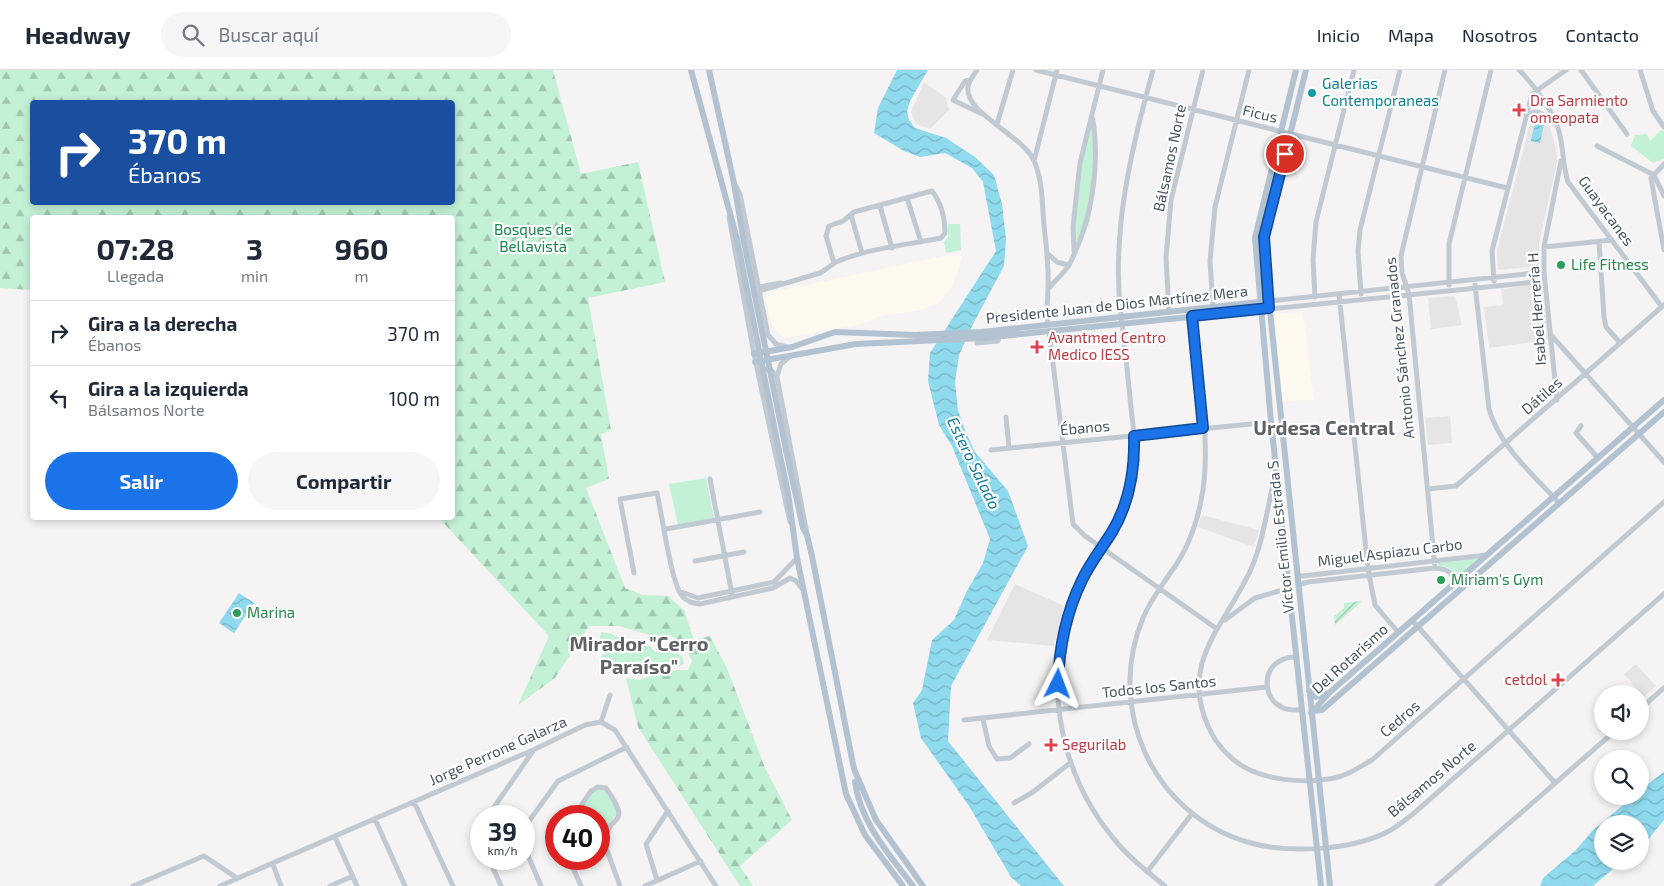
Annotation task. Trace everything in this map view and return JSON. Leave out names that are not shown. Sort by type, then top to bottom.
[{"type":"main road","points":[[691,70],[728,206],[740,238]]},
{"type":"main road","points":[[709,70],[734,183],[740,238],[782,451],[797,558],[846,794],[865,835],[903,886]]},
{"type":"main road","name":"Víctor Emilio Estrada S","points":[[1296,70],[1255,238],[1263,307],[1271,422],[1322,886]]},
{"type":"main road","points":[[1269,301],[1263,244],[1306,70]]},
{"type":"main road","points":[[1260,215],[1270,217]]},
{"type":"main road","name":"Presidente Juan de Dios Martínez Mera","points":[[756,362],[847,345],[915,338],[999,336],[1049,327],[1122,324],[1263,307],[1269,301]]},
{"type":"main road","name":"Presidente Juan de Dios Martínez Mera","points":[[980,337],[1121,316],[1213,307],[1263,307]]},
{"type":"main road","name":"Víctor Emilio Estrada S","points":[[1263,307],[1270,348],[1274,355],[1330,886]]},
{"type":"main road","points":[[843,332],[848,337],[847,345]]},
{"type":"main road","name":"Presidente Juan de Dios Martínez Mera","points":[[754,354],[792,348],[826,335],[843,332],[915,338]]},
{"type":"main road","points":[[826,335],[822,343],[830,349]]},
{"type":"main road","name":"Del Rotarismo","points":[[1312,712],[1329,693],[1664,400]]},
{"type":"main road","name":"Del Rotarismo","points":[[1312,712],[1322,710],[1664,412]]},
{"type":"main road","points":[[782,451],[803,528],[807,535],[861,807],[868,824],[913,886]]},
{"type":"main road","points":[[1276,463],[1280,475],[1287,476]]},
{"type":"main road","points":[[1278,481],[1286,484],[1291,514]]},
{"type":"main road","points":[[1299,673],[1304,679],[1308,705],[1312,712],[1307,721],[1306,740]]},
{"type":"main road","points":[[1309,691],[1316,697],[1329,693]]},
{"type":"main road","points":[[854,769],[876,820],[923,886]]},
{"type":"street","points":[[977,70],[968,88],[970,97],[983,114],[1019,140],[1034,161],[1042,195],[1048,254],[1046,304],[1073,524],[1076,529],[1101,548],[1217,629]]},
{"type":"street","points":[[997,124],[1013,70]]},
{"type":"street","name":"Ficus","points":[[1036,70],[1056,73],[1100,87],[1507,188]]},
{"type":"street","points":[[1074,252],[1073,227],[1080,163],[1104,70]]},
{"type":"street","points":[[1153,70],[1127,180],[1118,252],[1121,316],[1135,458],[1128,499],[1121,515],[1082,579],[1065,626],[1058,673],[1059,710],[1070,763],[1078,782],[1096,815],[1119,845],[1147,872],[1166,886]]},
{"type":"street","name":"Bálsamos Norte","points":[[1169,311],[1166,258],[1170,206],[1203,70]]},
{"type":"street","points":[[1213,307],[1210,261],[1215,207],[1249,70]]},
{"type":"street","points":[[1315,297],[1312,259],[1316,222],[1354,70]]},
{"type":"street","points":[[1361,299],[1358,251],[1360,230],[1400,70]]},
{"type":"street","name":"Antonio Sánchez Granados","points":[[1435,568],[1409,294],[1402,273],[1402,251],[1445,70]]},
{"type":"street","points":[[1451,290],[1448,283],[1449,244],[1491,70]]},
{"type":"street","name":"Guayacanes","points":[[1519,70],[1536,90],[1558,127],[1562,158],[1568,182],[1663,306]]},
{"type":"street","points":[[1494,286],[1492,251],[1532,94],[1566,70]]},
{"type":"street","points":[[1581,70],[1628,134]]},
{"type":"street","points":[[1640,70],[1653,111],[1664,126]]},
{"type":"street","points":[[1034,161],[1056,73]]},
{"type":"street","points":[[972,78],[965,81],[953,100],[983,114]]},
{"type":"street","points":[[1526,115],[1532,112],[1539,112],[1558,127]]},
{"type":"street","points":[[1048,289],[1068,265],[1088,220],[1097,148],[1093,116]]},
{"type":"street","points":[[1597,146],[1654,175],[1664,196]]},
{"type":"street","name":"Isabel Herrería H","points":[[1557,400],[1544,272],[1544,247],[1562,158]]},
{"type":"street","points":[[1664,164],[1651,178],[1664,250]]},
{"type":"street","points":[[1555,189],[1561,183],[1568,182]]},
{"type":"street","points":[[734,183],[740,194],[766,324],[772,341],[783,347],[792,348]]},
{"type":"street","points":[[759,289],[775,288],[784,283],[820,273],[829,269],[834,263],[862,253],[941,238],[945,233],[945,221],[939,199],[932,191],[854,212],[826,230],[834,263]]},
{"type":"street","points":[[907,198],[921,242]]},
{"type":"street","points":[[728,206],[730,233],[791,526]]},
{"type":"street","points":[[880,206],[892,248]]},
{"type":"street","points":[[851,215],[862,253]]},
{"type":"street","points":[[1544,247],[1612,240]]},
{"type":"street","points":[[1599,241],[1606,327],[1620,343]]},
{"type":"street","points":[[1048,254],[1057,262],[1068,265]]},
{"type":"street","name":"Presidente Juan de Dios Martínez Mera","points":[[1269,301],[1544,272]]},
{"type":"street","points":[[1475,280],[1489,409],[1494,425],[1506,444],[1559,503]]},
{"type":"street","name":"Presidente Juan de Dios Martínez Mera","points":[[1263,307],[1545,281]]},
{"type":"street","points":[[1339,294],[1368,569],[1375,605],[1398,632]]},
{"type":"street","name":"Dátiles","points":[[1428,489],[1456,486],[1663,306]]},
{"type":"street","name":"Bálsamos Norte","points":[[1192,316],[1206,468],[1198,512],[1178,562],[1144,615],[1134,646],[1130,669],[1131,702],[1141,743],[1151,765],[1169,792],[1192,815],[1219,832],[1250,843],[1295,849],[1326,848],[1363,841],[1391,830],[1413,814],[1664,594]]},
{"type":"street","points":[[749,328],[753,334],[759,336],[764,333],[766,324]]},
{"type":"street","points":[[1551,335],[1664,462]]},
{"type":"street","points":[[777,377],[784,361],[796,354]]},
{"type":"street","points":[[759,378],[763,371],[768,369],[773,371],[777,377],[807,535]]},
{"type":"street","points":[[1006,417],[1009,448]]},
{"type":"street","name":"Ébanos","points":[[991,450],[1271,422]]},
{"type":"street","points":[[1581,426],[1576,433],[1598,458]]},
{"type":"street","points":[[710,479],[732,594]]},
{"type":"street","name":"Cedros","points":[[1278,481],[1272,489],[1256,558],[1202,659],[1199,695],[1203,714],[1210,732],[1221,748],[1235,761],[1248,769],[1271,778],[1294,781],[1348,774],[1372,760],[1664,502]]},
{"type":"street","points":[[634,573],[620,499],[658,493],[679,591],[691,603],[700,604],[774,582],[797,558]]},
{"type":"street","points":[[666,529],[760,512]]},
{"type":"street","points":[[695,561],[744,552]]},
{"type":"street","name":"Miguel Aspiazu Carbo","points":[[1297,575],[1303,576],[1486,555]]},
{"type":"street","name":"Miguel Aspiazu Carbo","points":[[1298,585],[1308,582],[1435,568],[1446,569],[1451,572],[1453,578],[1449,589]]},
{"type":"street","points":[[732,594],[773,588],[790,578],[796,581],[804,591]]},
{"type":"street","name":"Cedros","points":[[1217,629],[1244,604],[1279,591]]},
{"type":"street","points":[[1412,620],[1555,783]]},
{"type":"street","points":[[1297,657],[1285,658],[1274,665],[1268,675],[1267,687],[1271,698],[1279,707],[1291,711],[1302,709]]},
{"type":"street","name":"Todos los Santos","points":[[964,720],[1267,687]]},
{"type":"street","points":[[1649,701],[1664,688]]},
{"type":"street","points":[[610,695],[601,722],[613,727],[716,886]]},
{"type":"street","points":[[983,719],[989,746],[997,759],[1010,758],[1029,744]]},
{"type":"street","name":"Jorge Perrone Galarza","points":[[220,886],[533,750],[586,725],[601,722]]},
{"type":"street","points":[[1437,886],[1605,740]]},
{"type":"street","points":[[535,813],[558,782],[627,747]]},
{"type":"street","points":[[496,805],[533,750]]},
{"type":"street","points":[[1014,803],[1033,792],[1070,763]]},
{"type":"street","points":[[581,805],[591,791],[598,787],[606,788],[620,808],[620,815],[610,832]]},
{"type":"street","points":[[414,802],[453,886]]},
{"type":"street","points":[[658,880],[646,844],[668,811]]},
{"type":"street","points":[[1147,872],[1192,815]]},
{"type":"street","points":[[375,819],[405,886]]},
{"type":"street","points":[[335,837],[357,886]]},
{"type":"street","points":[[133,886],[204,856],[237,878]]},
{"type":"street","points":[[610,858],[620,886]]},
{"type":"street","points":[[645,886],[701,861]]},
{"type":"street","points":[[274,867],[282,886]]},
{"type":"street","points":[[494,870],[501,886]]},
{"type":"street","points":[[534,870],[541,886]]},
{"type":"street","points":[[573,870],[581,886]]},
{"type":"street","points":[[1433,886],[1451,874]]},
{"type":"street","points":[[330,886],[353,876]]},
{"type":"shaded area","points":[[924,82],[946,98],[949,110],[930,129],[916,124],[911,112]]},
{"type":"shaded area","points":[[1532,116],[1544,119],[1549,125],[1556,147],[1557,162],[1539,243],[1540,266],[1498,270],[1497,251]]},
{"type":"shaded area","points":[[962,252],[959,269],[952,286],[938,304],[917,311],[881,316],[858,325],[784,338],[772,326],[766,300],[768,293]]},
{"type":"shaded area","points":[[1542,284],[1549,340],[1489,348],[1484,307],[1503,305],[1501,289]]},
{"type":"shaded area","points":[[1455,296],[1462,325],[1431,329],[1428,298]]},
{"type":"shaded area","points":[[1303,312],[1314,400],[1283,401],[1274,314]]},
{"type":"shaded area","points":[[1450,416],[1452,443],[1428,445],[1425,418]]},
{"type":"shaded area","points":[[1202,515],[1259,530],[1254,547],[1198,527]]},
{"type":"shaded area","points":[[1015,584],[1064,606],[1054,646],[987,640]]},
{"type":"shaded area","points":[[1636,664],[1656,686],[1649,692],[1649,685],[1634,685],[1624,674]]},
{"type":"green space","name":"Bosques de Bellavista","points":[[0,70],[553,70],[581,174],[638,162],[665,282],[588,298],[611,430],[601,434],[609,479],[586,488],[625,588],[643,595],[668,596],[684,610],[694,640],[710,636],[727,668],[765,768],[792,820],[740,866],[753,886],[740,886],[638,727],[626,678],[639,680],[665,671],[688,670],[692,661],[684,646],[671,635],[660,638],[619,626],[589,626],[555,678],[518,705],[549,636],[441,520],[455,520],[455,215],[30,215],[30,290],[0,288]]},
{"type":"green space","points":[[1093,116],[1097,148],[1090,221],[1076,253],[1074,240],[1084,148]]},
{"type":"green space","points":[[1661,130],[1664,131],[1664,159],[1653,163],[1631,146],[1635,135],[1647,134],[1650,141]]},
{"type":"green space","points":[[948,224],[960,224],[961,250],[946,253],[944,242],[948,237]]},
{"type":"green space","points":[[706,478],[714,518],[678,525],[669,484]]},
{"type":"green space","points":[[1478,558],[1457,580],[1450,569],[1438,566],[1438,563]]},
{"type":"green space","points":[[1362,601],[1335,625],[1334,616],[1344,608],[1344,603]]},
{"type":"green space","name":"Mirador \"Cerro Paraíso\"","points":[[601,632],[612,634],[624,641],[650,646],[655,652],[676,652],[683,657],[684,664],[644,674],[631,670],[614,672],[601,656],[606,653],[604,645],[599,643]]},
{"type":"green space","points":[[598,788],[605,790],[618,808],[618,812],[610,823],[610,805],[583,805],[591,792]]},
{"type":"water","name":"Estero Salado","points":[[897,70],[928,70],[910,101],[907,111],[909,120],[915,128],[946,138],[975,157],[994,175],[1002,204],[1006,239],[1004,266],[959,355],[955,382],[958,410],[966,433],[975,452],[1008,491],[1028,546],[951,686],[948,741],[1064,886],[1021,886],[1011,877],[969,806],[921,738],[913,703],[922,690],[932,640],[954,620],[967,591],[983,563],[990,539],[952,446],[939,425],[928,381],[930,353],[996,251],[983,182],[972,168],[945,153],[920,157],[904,151],[874,133],[878,108]]},
{"type":"water","points":[[1535,123],[1544,125],[1540,143],[1531,141]]},
{"type":"water","name":"Marina","points":[[239,593],[254,603],[234,633],[219,623]]},
{"type":"water","points":[[1664,772],[1664,820],[1649,838],[1649,815],[1611,815],[1623,805],[1649,805],[1649,783]]},
{"type":"water","points":[[1593,830],[1594,870],[1612,870],[1593,886],[1540,886],[1543,878],[1576,850]]},
{"type":"place","name":"Galerias Contemporaneas","points":[[1312,93]]},
{"type":"place","name":"Dra Sarmiento omeopata","points":[[1519,110]]},
{"type":"place","name":"Life Fitness","points":[[1561,265]]},
{"type":"place","name":"Avantmed Centro Medico IESS","points":[[1037,347]]},
{"type":"place","name":"Miriam's Gym","points":[[1441,580]]},
{"type":"place","name":"Marina","points":[[237,613]]},
{"type":"place","name":"cetdol","points":[[1558,680]]},
{"type":"place","name":"Segurilab","points":[[1051,745]]},
{"type":"district","name":"Urdesa Central","points":[[1324,428]]},
{"type":"district","name":"Mirador \"Cerro Paraíso\"","points":[[639,656]]},
{"type":"route","points":[[1058,684],[1062,636],[1072,602],[1090,564],[1113,530],[1128,499],[1135,458],[1134,436],[1203,428],[1192,316],[1269,308],[1263,244],[1285,154]]}]
